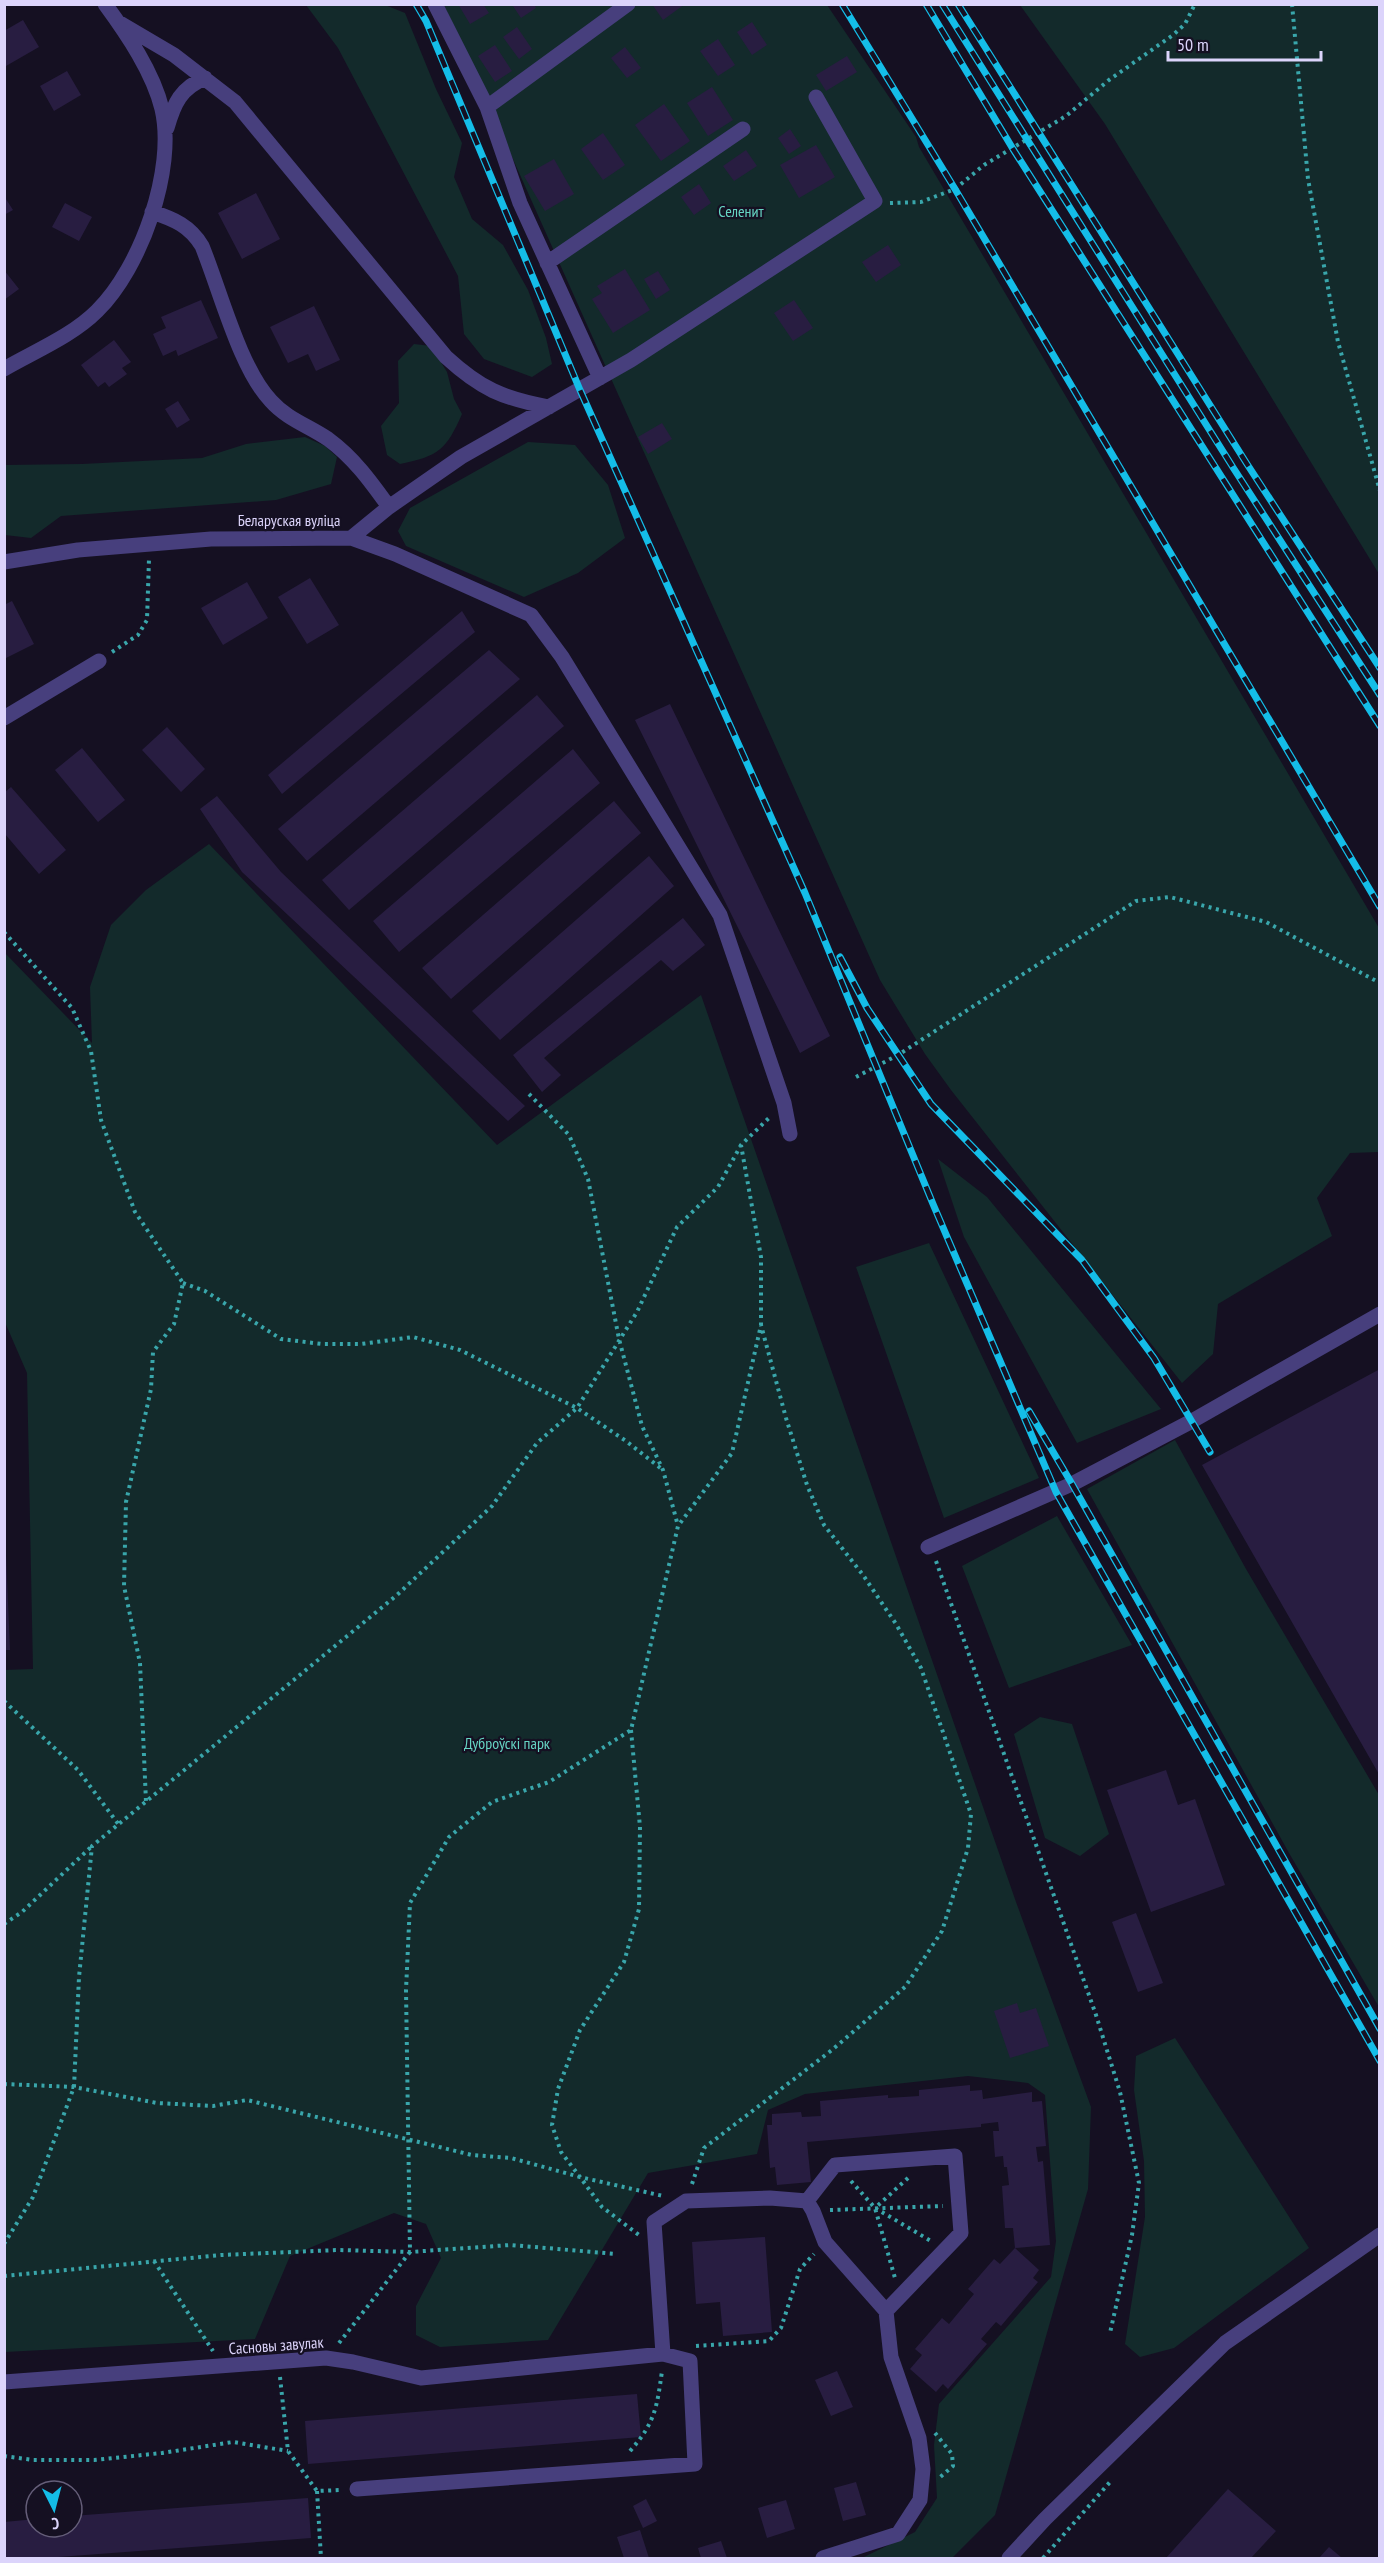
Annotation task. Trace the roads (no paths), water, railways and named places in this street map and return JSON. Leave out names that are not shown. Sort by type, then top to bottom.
[{"type":"street","points":[[105,4],[118,22],[151,81],[161,106],[166,132]]},
{"type":"street","points":[[435,4],[487,107],[519,202],[600,378]]},
{"type":"street","points":[[487,107],[628,4]]},
{"type":"street","points":[[118,22],[174,54],[235,102],[446,357],[468,377],[494,393],[549,407]]},
{"type":"street","points":[[4,369],[71,330],[95,313],[108,300],[129,268],[152,212],[163,165],[166,132],[174,104],[193,83],[205,78]]},
{"type":"street","name":"Беларуская вуліца","points":[[4,561],[78,549],[211,539],[351,538],[389,507],[460,457],[658,343],[875,201],[816,97]]},
{"type":"street","points":[[547,263],[743,129]]},
{"type":"street","points":[[152,212],[178,222],[195,235],[209,264],[248,367],[270,401],[286,415],[325,437],[346,453],[363,471],[389,507]]},
{"type":"street","points":[[351,538],[395,554],[531,615],[562,657],[720,915],[784,1102],[790,1134]]},
{"type":"street","points":[[4,718],[99,661]]},
{"type":"street","points":[[930,1547],[1072,1484],[1192,1421],[1380,1314]]},
{"type":"street","points":[[810,2206],[835,2165],[955,2156],[961,2233],[886,2311]]},
{"type":"street","points":[[665,2358],[654,2222],[686,2201],[770,2198],[810,2206]]},
{"type":"street","points":[[810,2206],[825,2242],[886,2311],[891,2357],[919,2438],[923,2469],[920,2500],[898,2534],[823,2559]]},
{"type":"street","points":[[1010,2559],[1045,2519],[1225,2343],[1380,2235]]},
{"type":"street","name":"Сасновы завулак","points":[[4,2382],[326,2358],[421,2378],[665,2358],[690,2361],[695,2464],[357,2489]]},
{"type":"railway","points":[[416,4],[426,21],[580,390],[805,893],[933,1204],[1056,1492],[1380,2061]]},
{"type":"railway","points":[[842,4],[955,189],[1380,907]]},
{"type":"railway","points":[[926,4],[1013,149],[1380,726]]},
{"type":"railway","points":[[942,4],[1234,469],[1380,695]]},
{"type":"railway","points":[[958,4],[1247,464],[1380,668]]},
{"type":"railway","points":[[840,957],[867,1008],[931,1104],[1082,1260],[1154,1358],[1210,1452]]},
{"type":"railway","points":[[1029,1411],[1380,2029]]},
{"type":"park label","name":"Селенит","points":[[741,211]]},
{"type":"park label","name":"Дуброўскі парк","points":[[507,1743]]}]
